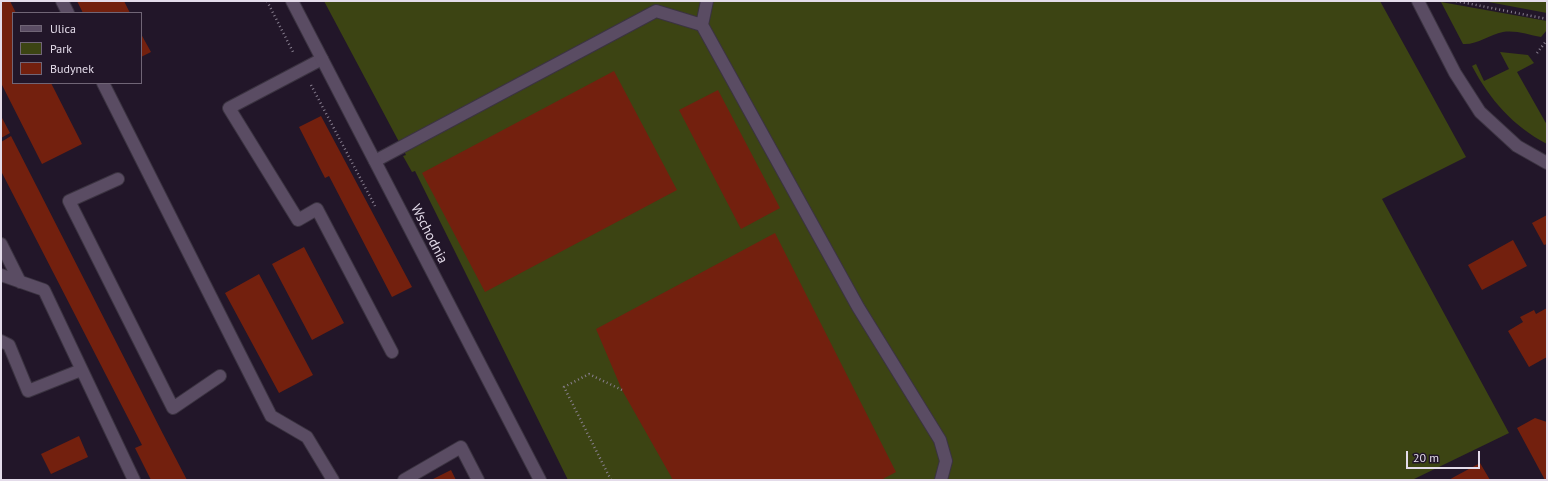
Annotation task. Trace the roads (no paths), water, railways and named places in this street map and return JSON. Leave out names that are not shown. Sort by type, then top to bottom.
[{"type":"street","points":[[62,1],[68,12]]},
{"type":"street","name":"Wschodnia","points":[[292,1],[540,480]]},
{"type":"street","points":[[707,1],[702,25],[858,307],[940,440],[946,461],[941,480]]},
{"type":"street","points":[[1418,1],[1455,73],[1480,112],[1517,146],[1547,163]]},
{"type":"street","points":[[375,161],[656,11],[702,25]]},
{"type":"street","points":[[322,59],[229,108],[298,220],[317,209],[392,352]]},
{"type":"street","points":[[104,84],[271,416],[307,437],[328,478]]},
{"type":"street","points":[[118,179],[69,201],[173,408],[220,376]]},
{"type":"street","points":[[1,244],[20,282]]},
{"type":"street","points":[[1,276],[44,290],[134,480]]},
{"type":"street","points":[[1,341],[9,345],[28,391],[81,370]]},
{"type":"street","points":[[404,480],[461,447],[478,480]]}]
